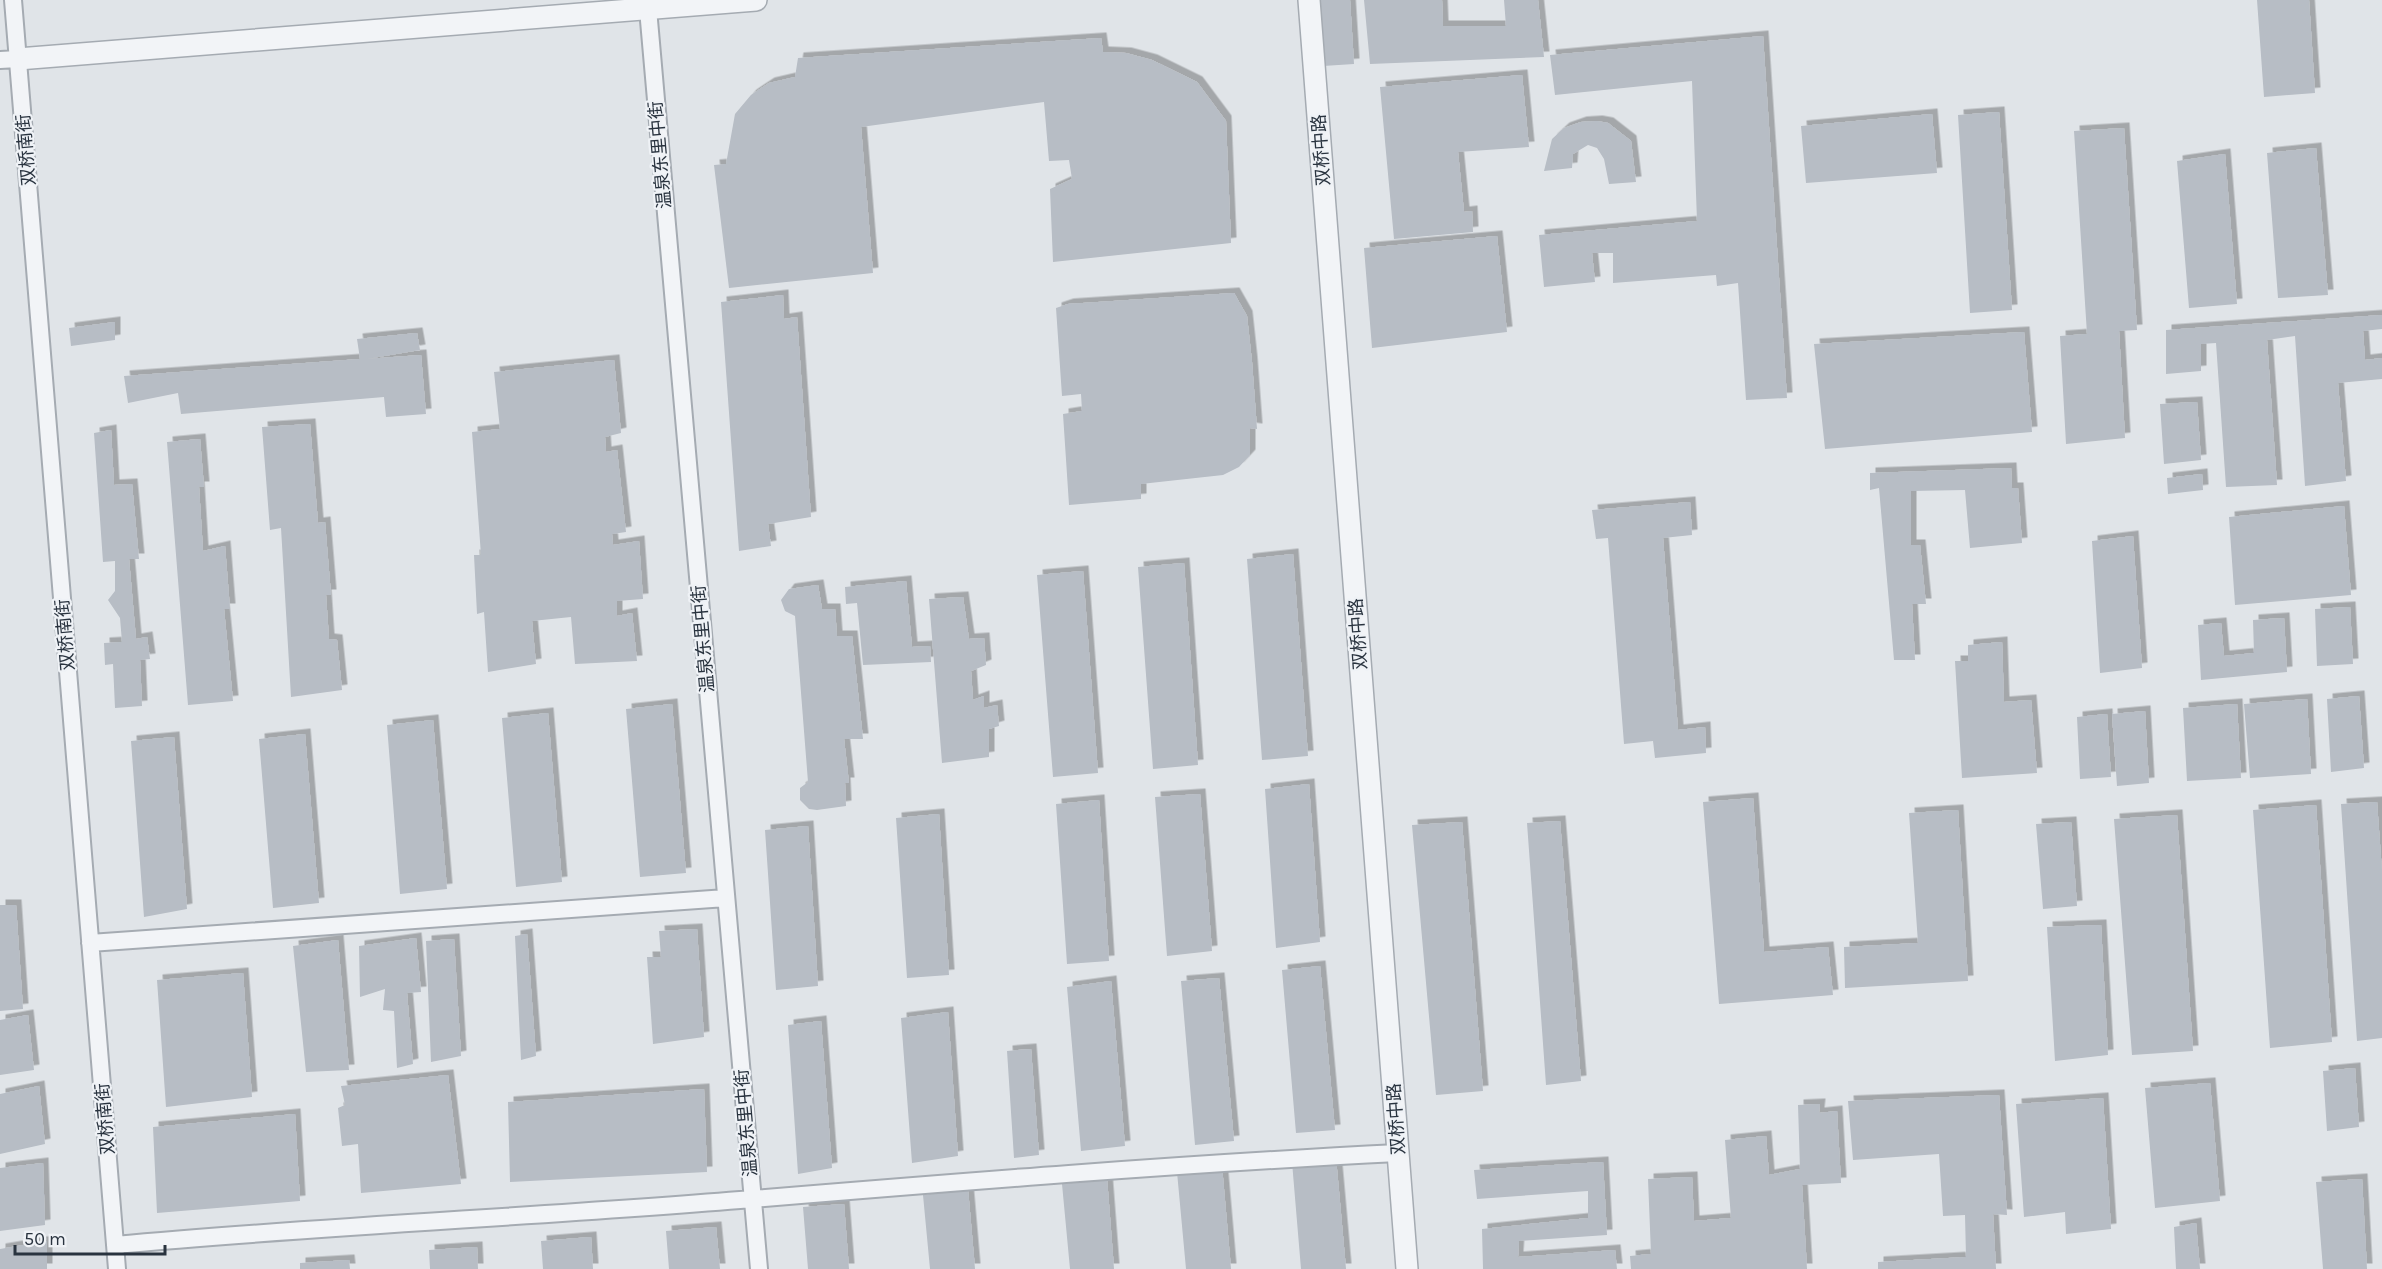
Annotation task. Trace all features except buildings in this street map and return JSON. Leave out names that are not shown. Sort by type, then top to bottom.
[{"type":"street","name":"双桥南街","points":[[13,0],[9,60],[90,943],[117,1269]]},
{"type":"street","points":[[9,60],[756,0]]},
{"type":"street","name":"双桥中路","points":[[1309,0],[1407,1269]]},
{"type":"street","name":"温泉东里中街","points":[[648,9],[759,1269]]},
{"type":"street","points":[[90,943],[726,898]]},
{"type":"street","points":[[115,1245],[259,1232],[753,1198],[1206,1163],[1398,1153]]}]
